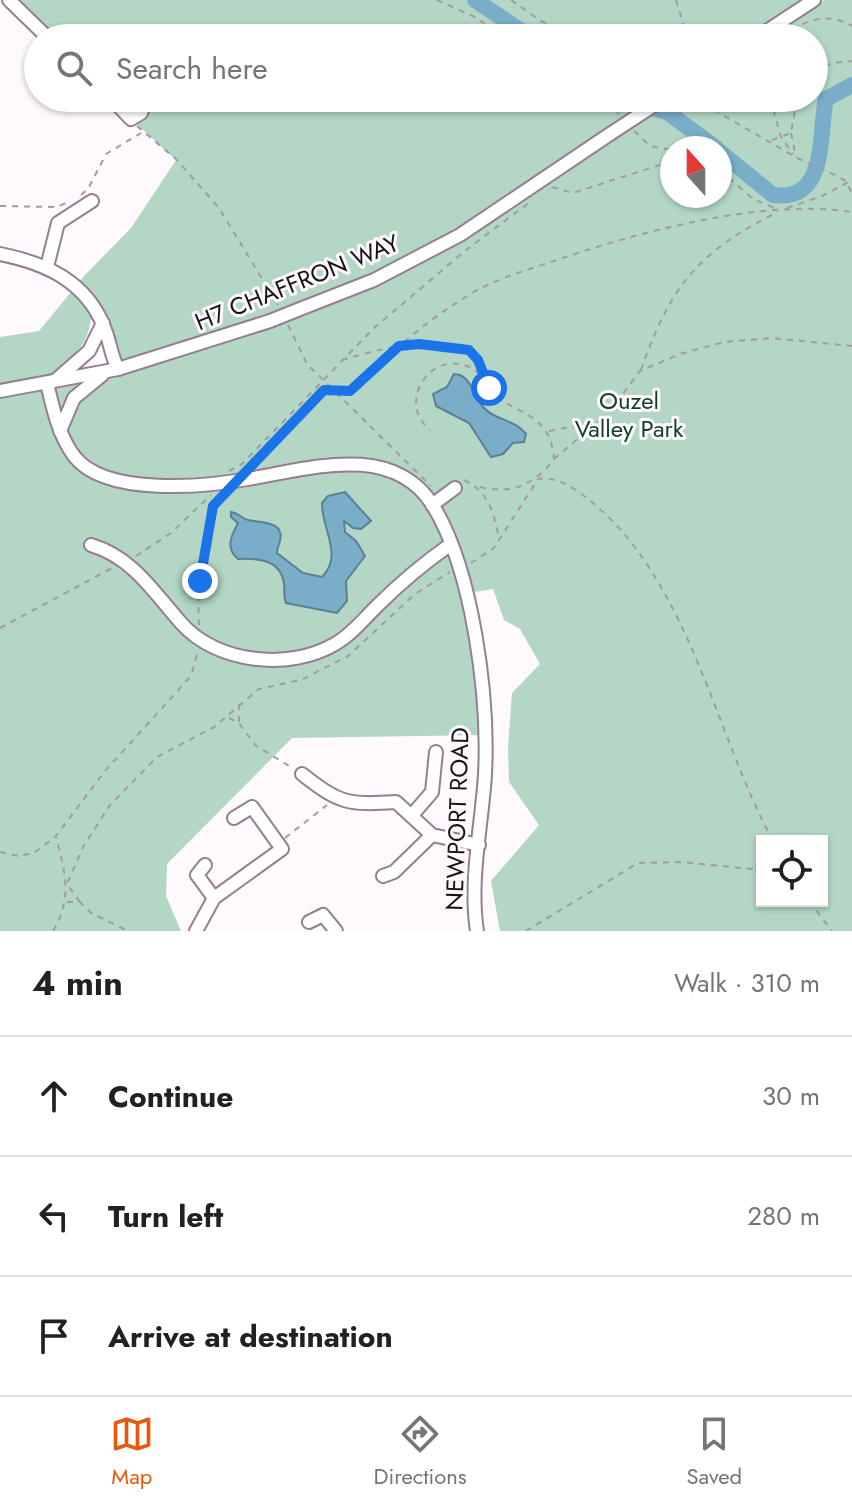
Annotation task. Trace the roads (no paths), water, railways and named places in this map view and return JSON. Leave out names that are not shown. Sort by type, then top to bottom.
[{"type":"street","points":[[9,0],[34,24]]},
{"type":"street","points":[[777,24],[814,0]]},
{"type":"street","points":[[124,112],[131,119],[141,112]]},
{"type":"street","name":"H7 CHAFFRON WAY","points":[[0,391],[112,370],[270,321],[374,280],[460,235],[644,112]]},
{"type":"street","points":[[47,267],[58,223],[92,201]]},
{"type":"street","points":[[0,254],[47,267],[77,286],[91,301],[103,323],[112,370],[74,398],[60,431]]},
{"type":"street","points":[[51,382],[89,351],[103,323]]},
{"type":"street","name":"NEWPORT ROAD","points":[[51,382],[60,431],[74,456],[86,468],[113,480],[141,485],[232,481],[314,466],[370,466],[404,477],[417,486],[432,505],[460,567],[471,616],[486,735],[477,931]]},
{"type":"street","points":[[432,505],[460,484]]},
{"type":"street","points":[[91,545],[114,554],[132,567],[199,641],[241,657],[270,658],[320,651],[353,630],[414,571],[451,544]]},
{"type":"street","points":[[413,814],[432,792],[436,752]]},
{"type":"street","points":[[302,774],[334,799],[358,804],[396,802],[413,814],[432,835],[479,845]]},
{"type":"street","points":[[196,931],[214,898],[282,849],[252,807],[234,818]]},
{"type":"street","points":[[383,876],[394,872],[432,835]]},
{"type":"street","points":[[205,865],[197,875],[214,898]]},
{"type":"street","points":[[309,922],[323,915],[336,931]]},
{"type":"water","points":[[454,374],[468,382],[488,412],[521,429],[526,434],[524,442],[513,443],[503,454],[491,457],[469,423],[436,406],[433,394],[447,387]]},
{"type":"water","points":[[345,492],[371,521],[361,529],[353,528],[344,521],[345,532],[356,541],[365,556],[346,581],[347,601],[337,613],[286,603],[284,584],[278,569],[267,562],[238,559],[234,555],[230,546],[231,537],[238,523],[231,517],[231,512],[248,520],[275,526],[281,534],[277,553],[303,573],[322,577],[328,569],[331,551],[322,503],[328,496]]},
{"type":"waterway","points":[[475,0],[511,24]]},
{"type":"waterway","points":[[828,98],[852,85]]},
{"type":"waterway","points":[[667,112],[700,136]]},
{"type":"waterway","points":[[732,162],[773,195],[791,194],[804,188],[818,163],[824,112]]},
{"type":"park label","name":"Ouzel Valley Park","points":[[629,414]]}]
